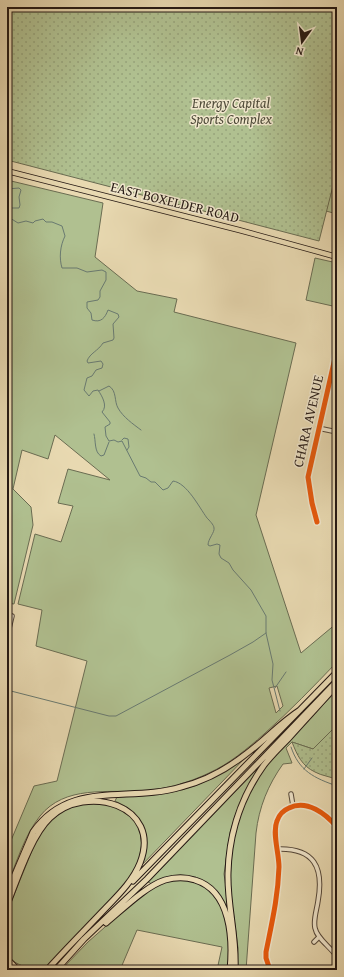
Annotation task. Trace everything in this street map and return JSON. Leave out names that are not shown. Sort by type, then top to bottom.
[{"type":"highway","points":[[80,934],[337,672]]},
{"type":"highway","points":[[56,970],[84,939],[147,879],[337,681]]},
{"type":"highway","points":[[235,970],[235,942],[228,875],[228,857],[232,834],[238,814],[246,795],[264,765],[337,685]]},
{"type":"highway","points":[[7,893],[33,832],[44,819],[57,808],[80,798],[165,791],[196,782],[217,773],[246,754],[287,719],[300,710]]},
{"type":"highway","points":[[7,905],[37,834],[58,811],[80,802],[100,801],[121,807],[132,814],[140,827],[144,840],[144,853],[134,875],[46,970]]},
{"type":"highway","points":[[84,939],[149,888],[165,880],[189,878],[199,881],[210,888],[218,896],[224,907],[230,934],[230,970]]},
{"type":"highway","points":[[7,959],[17,970]]},
{"type":"main road","name":"EAST BOXELDER ROAD","points":[[7,171],[267,237],[337,257]]},
{"type":"main road","points":[[7,966],[17,970]]},
{"type":"street","name":"CHARA AVENUE","points":[[317,522],[308,477],[337,349]]},
{"type":"street","points":[[318,428],[337,432]]},
{"type":"street","points":[[7,638],[12,616]]},
{"type":"street","points":[[291,794],[293,806]]},
{"type":"street","points":[[270,970],[266,958],[266,952],[276,903],[279,865],[275,828],[277,820],[281,814],[293,806],[301,805],[319,811],[337,827]]},
{"type":"street","points":[[278,849],[290,849],[305,854],[313,860],[318,869],[320,878],[319,900],[314,924],[315,930],[319,937],[335,950],[337,957]]},
{"type":"street","points":[[314,942],[319,937]]},
{"type":"green space","name":"Energy Capital Sports Complex","points":[[7,7],[337,7],[337,170],[319,241],[7,160]]},
{"type":"green space","points":[[337,170],[337,214],[326,211]]},
{"type":"green space","points":[[7,180],[103,203],[95,257],[137,291],[177,299],[174,312],[296,343],[256,515],[301,653],[337,623],[337,662],[292,708],[238,756],[201,777],[177,785],[151,790],[101,792],[74,795],[62,799],[50,806],[34,824],[21,849],[7,885],[7,850],[34,786],[57,781],[87,661],[36,646],[42,610],[18,604],[35,534],[61,542],[73,506],[58,503],[68,469],[110,480],[55,435],[48,459],[22,450],[13,489],[31,507],[33,525],[14,604],[7,603]],"holes":[[[277,686],[283,706],[276,713],[269,688]]]},
{"type":"green space","points":[[315,258],[337,263],[337,307],[306,300]]},
{"type":"green space","points":[[337,690],[337,725],[313,749],[292,742],[286,748],[292,763],[283,764],[273,780],[262,805],[256,833],[246,970],[237,970],[238,948],[230,888],[230,858],[237,822],[247,798],[265,767]]},
{"type":"green space","points":[[337,725],[337,780],[310,770],[298,756],[292,742],[313,749]]},
{"type":"green space","points":[[248,754],[139,868],[144,853],[140,821],[133,812],[115,801],[117,797],[152,795],[188,788],[210,779]]},
{"type":"green space","points":[[256,770],[258,772],[244,795],[236,813],[230,833],[224,874],[230,914],[228,915],[226,907],[217,892],[204,881],[188,876],[176,876],[152,884],[148,882]]},
{"type":"green space","points":[[88,803],[110,805],[128,813],[140,830],[142,843],[138,864],[127,882],[43,970],[24,966],[7,957],[7,912],[36,841],[43,829],[51,820],[68,808]]},
{"type":"green space","points":[[173,879],[200,884],[210,891],[217,899],[223,910],[228,934],[228,970],[217,970],[222,947],[137,930],[120,970],[61,970],[88,942],[150,888]]},
{"type":"waterway","points":[[7,189],[19,188],[21,190],[19,197],[19,208],[10,208],[10,218],[18,223],[26,221],[33,223],[43,219],[46,222],[52,222],[62,226],[65,236],[60,252],[62,268],[77,268],[87,272],[102,270],[106,272],[106,280],[100,291],[100,297],[98,300],[87,302],[87,308],[91,313],[92,320],[95,321],[102,319],[108,310],[118,314],[119,317],[113,324],[113,340],[103,343],[87,361],[88,363],[101,361],[103,364],[102,368],[96,370],[92,376],[87,378],[84,390],[89,396],[93,391],[98,390],[103,398],[104,410],[102,412],[110,422],[110,424],[105,427],[106,436],[109,441],[122,441],[140,476],[151,482],[155,482],[163,490],[168,488],[173,481],[183,486],[213,525],[214,530],[208,545],[220,545],[219,554],[221,558],[229,563],[233,570],[251,590],[266,616],[266,633],[273,664],[272,680],[280,711]]},
{"type":"waterway","points":[[99,391],[109,386],[112,388],[120,411],[128,420],[141,430]]},
{"type":"waterway","points":[[94,434],[96,449],[101,456],[104,455],[109,442]]},
{"type":"waterway","points":[[122,440],[124,438],[128,439],[129,447],[127,450]]},
{"type":"waterway","points":[[7,690],[109,716],[116,716],[230,655],[266,633]]},
{"type":"waterway","points":[[275,688],[286,672]]},
{"type":"waterway","points":[[291,747],[294,755],[303,768],[321,780],[337,786]]},
{"type":"waterway","points":[[304,769],[312,758]]},
{"type":"cycle path","points":[[317,522],[308,477],[337,349]]},
{"type":"cycle path","points":[[270,970],[266,958],[266,952],[274,910],[279,867],[275,831],[278,819],[287,809],[303,805],[316,809],[337,827]]}]
